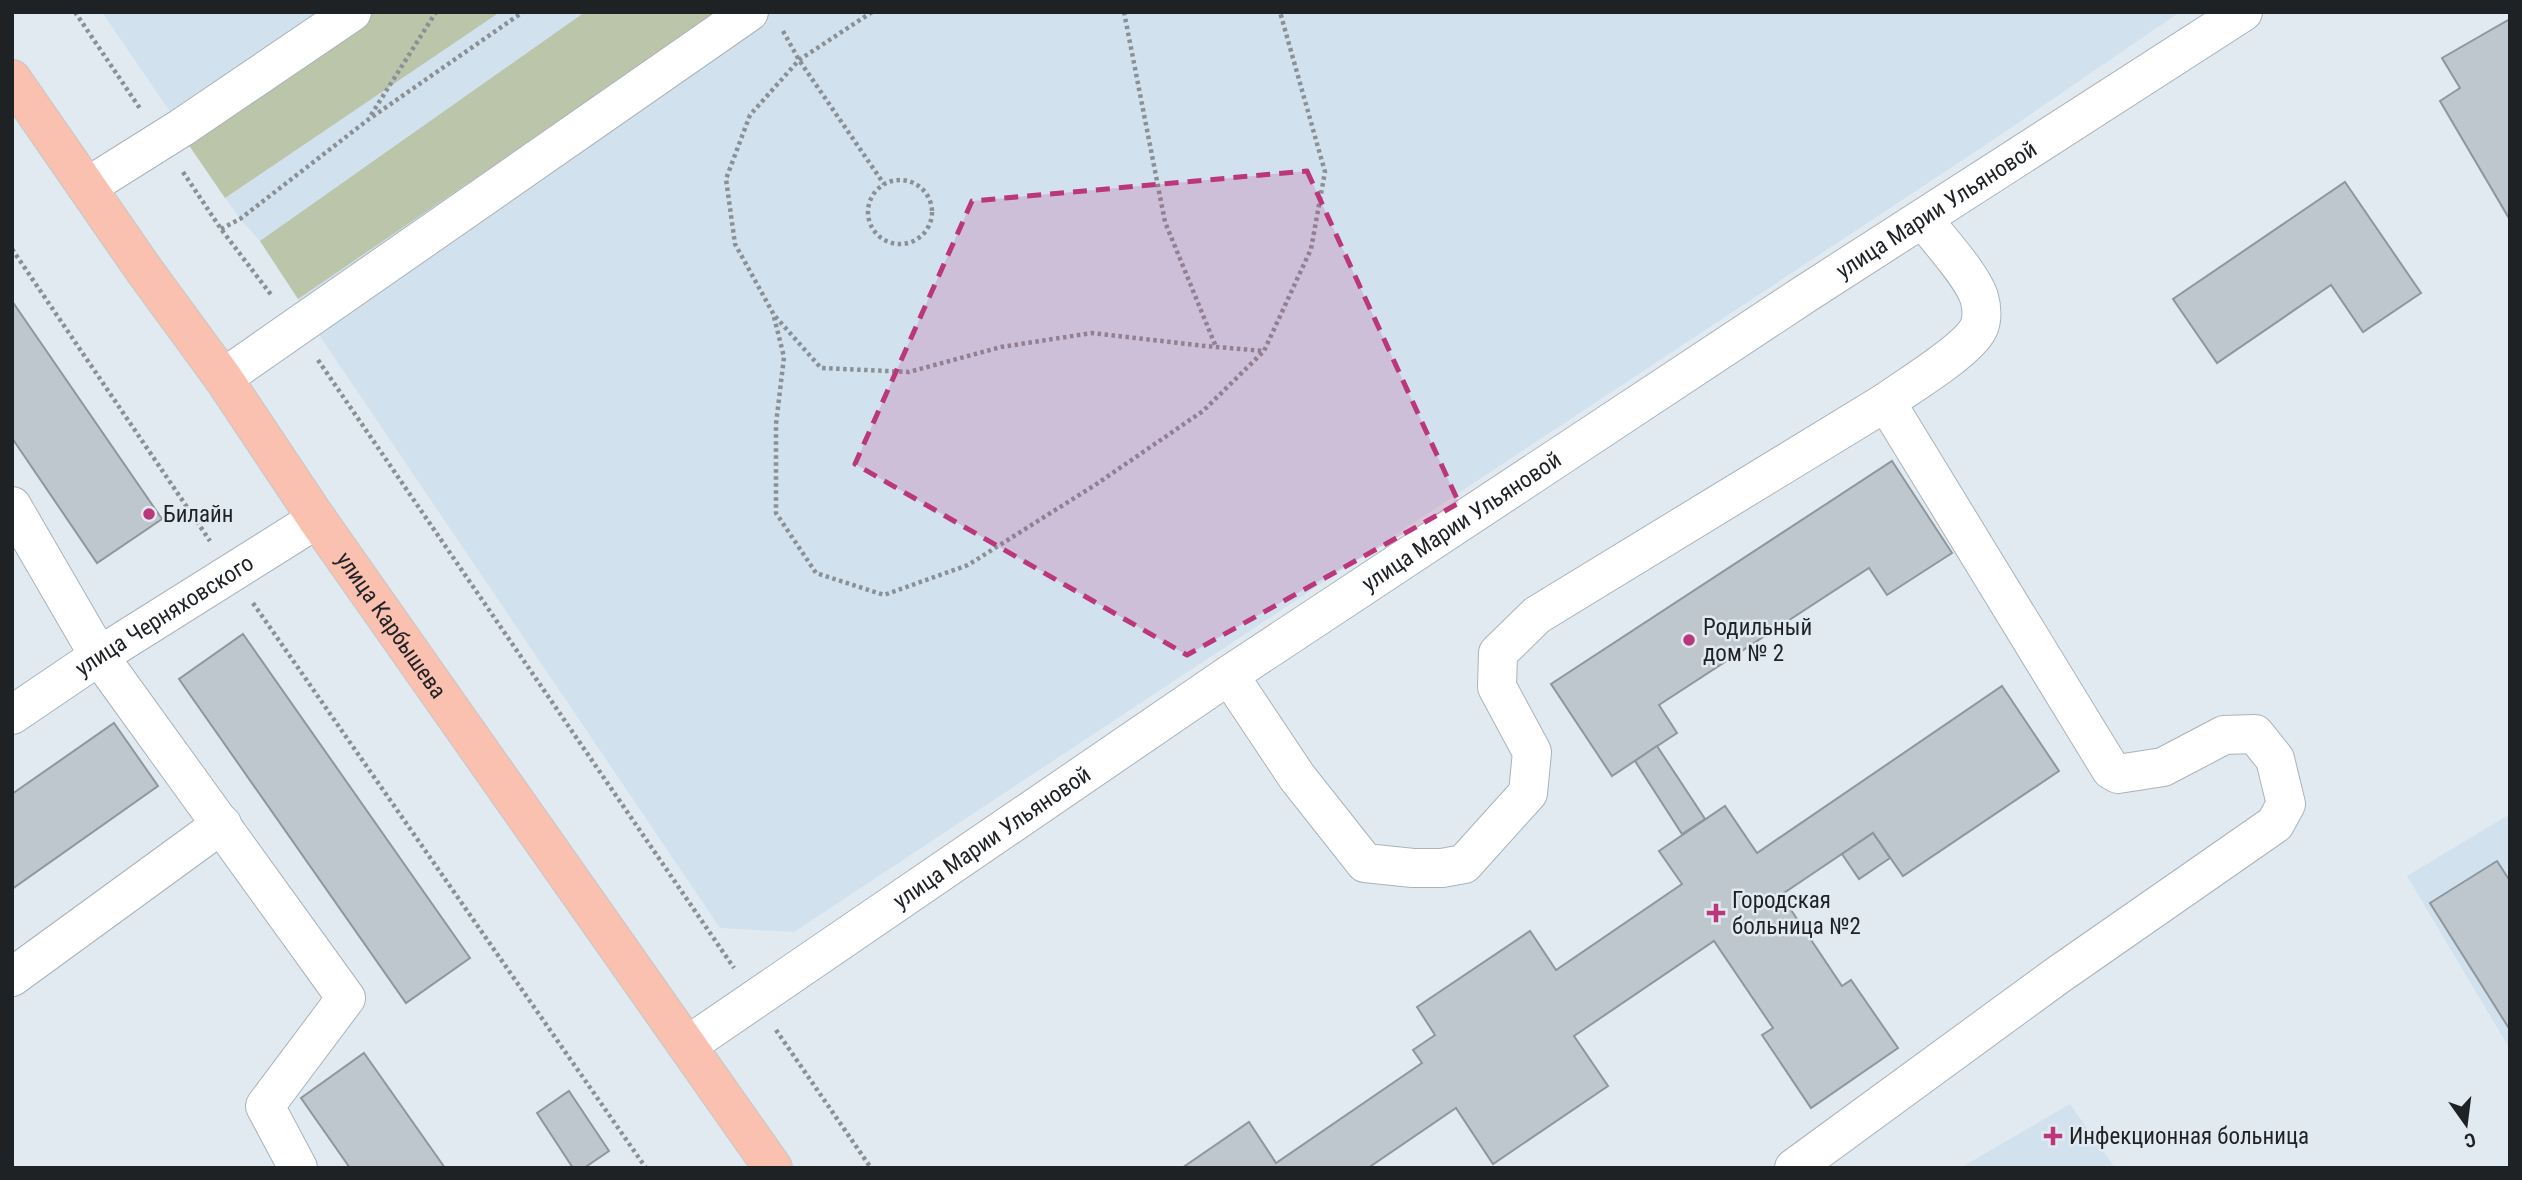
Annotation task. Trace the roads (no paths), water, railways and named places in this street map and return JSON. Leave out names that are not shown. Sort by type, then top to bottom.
[{"type":"main road","name":"улица Карбышева","points":[[12,79],[773,1168]]},
{"type":"street","points":[[87,187],[162,140],[352,12]]},
{"type":"street","name":"улица Марии Ульяновой","points":[[688,1045],[1229,675],[1923,219],[2244,12]]},
{"type":"street","points":[[223,378],[764,18]]},
{"type":"street","points":[[1229,675],[1297,777],[1365,863],[1413,869],[1464,864],[1528,793],[1532,752],[1497,687],[1498,653],[1537,615],[1886,402],[1963,347],[1978,330],[1982,319],[1980,299],[1972,283],[1923,219]]},
{"type":"street","points":[[1794,1168],[2058,975],[2275,824],[2286,804],[2275,759],[2255,734],[2224,735],[2162,767],[2118,774],[2111,770],[1886,402]]},
{"type":"street","points":[[12,506],[99,656],[346,999],[265,1106],[298,1168]]},
{"type":"street","name":"улица Черняховского","points":[[12,715],[99,656],[317,519]]},
{"type":"street","points":[[12,976],[222,824]]},
{"type":"place","name":"Билайн","points":[[149,514]]},
{"type":"place","name":"Родильный дом № 2","points":[[1689,640]]},
{"type":"place","name":"Городская больница №2","points":[[1716,913]]},
{"type":"place","name":"Инфекционная больница","points":[[2053,1136]]}]
